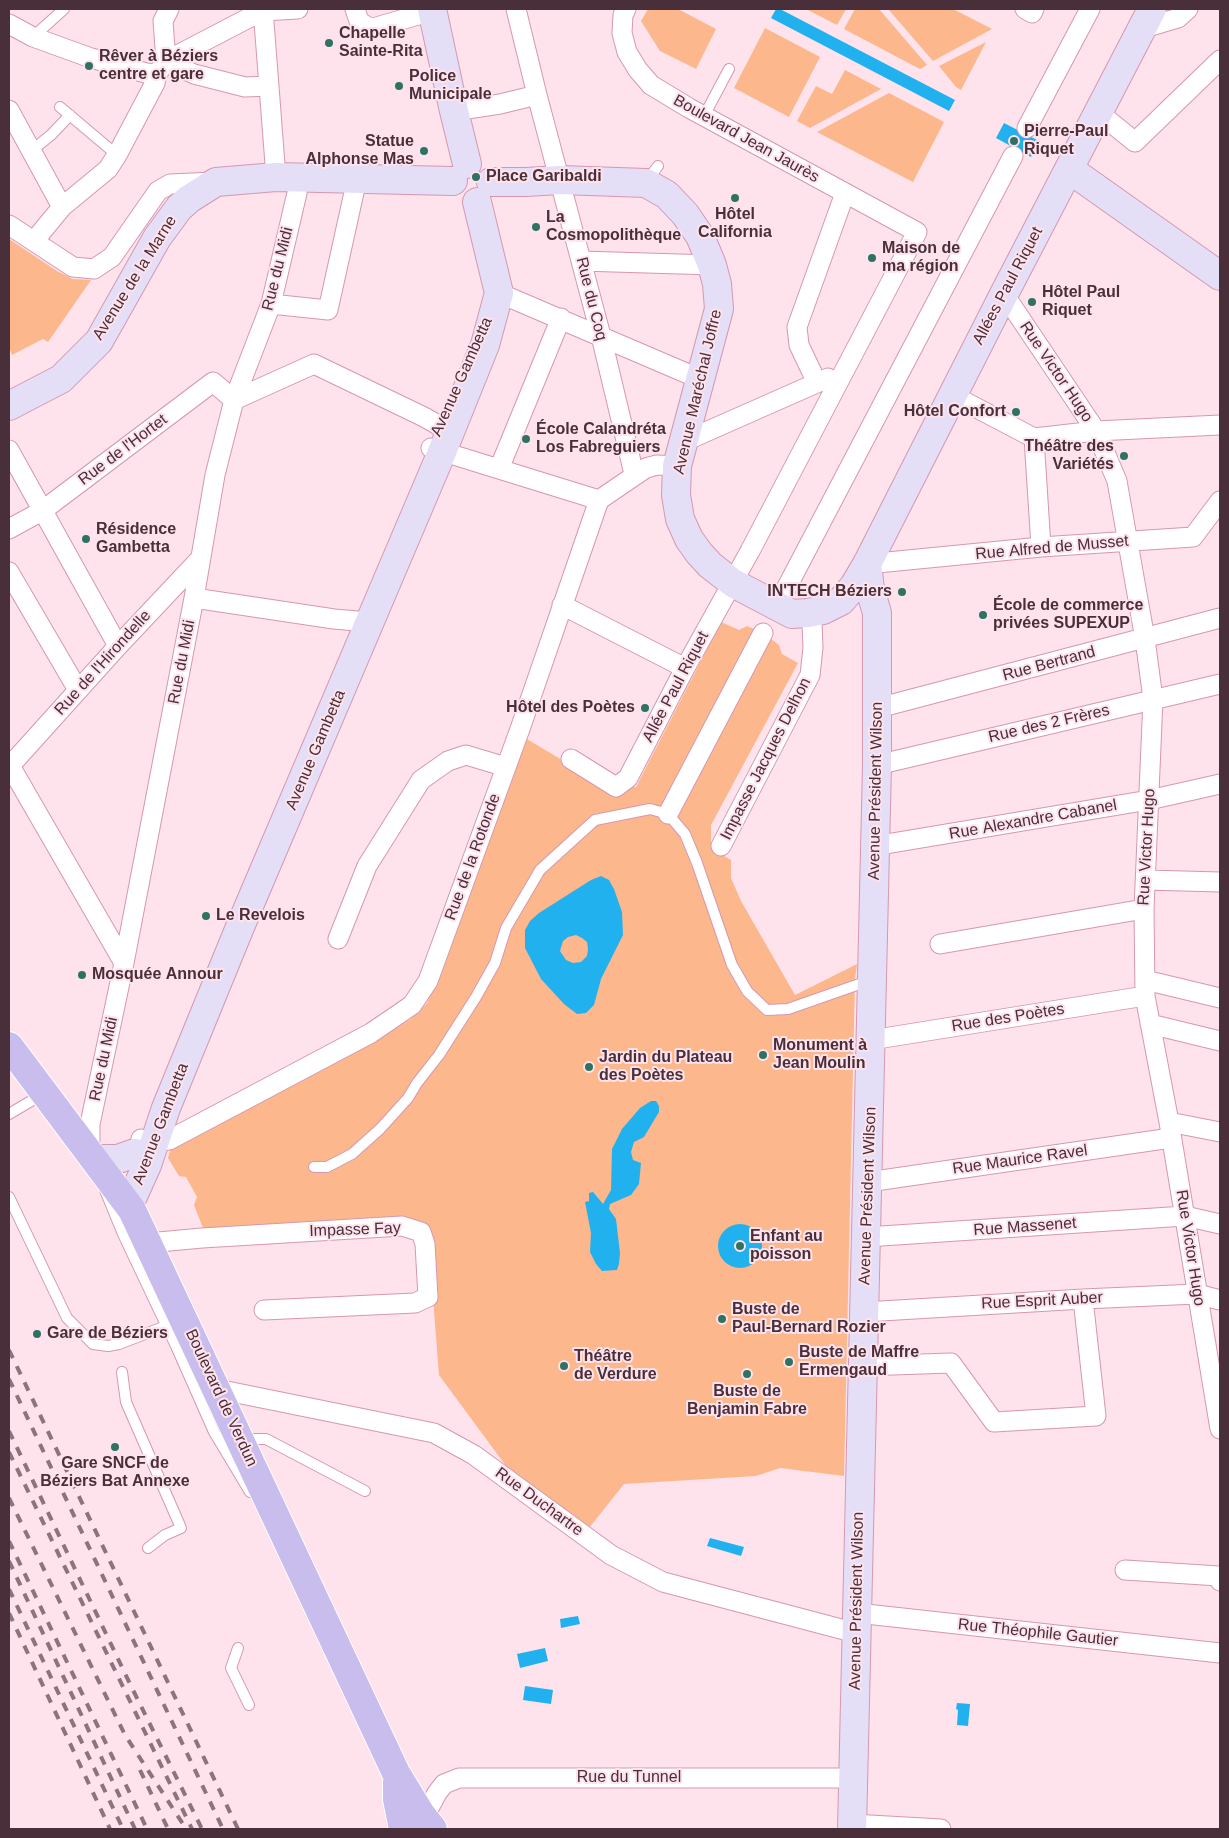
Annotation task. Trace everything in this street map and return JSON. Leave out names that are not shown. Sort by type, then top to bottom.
[{"type":"main road","points":[[432,10],[454,111],[460,172],[476,164],[484,167],[489,174],[484,192],[499,293]]},
{"type":"main road","name":"Allées Paul Riquet","points":[[867,564],[1146,19]]},
{"type":"main road","points":[[1069,169],[1220,276]]},
{"type":"main road","name":"Avenue de la Marne","points":[[9,406],[61,380],[99,341],[158,238],[179,208],[189,199],[216,182],[287,177],[357,179],[460,172]]},
{"type":"main road","name":"Avenue Maréchal Joffre","points":[[484,192],[560,180],[652,174],[666,195],[685,214],[700,236],[712,265],[718,284],[719,309],[680,454],[676,495],[680,519],[699,553],[710,566],[733,583],[792,614],[808,613]]},
{"type":"main road","name":"Avenue Gambetta","points":[[124,1198],[147,1166],[143,1145],[156,1092],[234,924],[346,646],[361,622],[499,293]]},
{"type":"main road","points":[[808,613],[823,610],[841,601],[854,586],[867,564]]},
{"type":"main road","name":"Avenue Président Wilson","points":[[852,1826],[878,708],[877,613],[870,589],[867,564]]},
{"type":"main road","points":[[841,601],[856,602],[877,613]]},
{"type":"main road","name":"Boulevard de Verdun","points":[[9,1046],[124,1198],[148,1243],[419,1824]]},
{"type":"main road","name":"Avenue Gambetta","points":[[92,1156],[118,1159],[143,1145]]},
{"type":"street","points":[[34,241],[62,207],[108,169],[117,155],[162,68],[163,21],[169,9]]},
{"type":"street","points":[[9,24],[33,37],[91,58],[146,73],[162,68],[263,10],[298,9]]},
{"type":"street","points":[[355,9],[358,21],[373,28],[432,10]]},
{"type":"street","name":"Rue du Coq","points":[[516,9],[536,95],[601,336],[634,474]]},
{"type":"street","name":"Boulevard Jean Jaurès","points":[[626,9],[623,14],[622,33],[627,52],[638,70],[651,85],[917,232],[844,371]]},
{"type":"street","points":[[1027,128],[1090,9]]},
{"type":"street","points":[[1146,19],[1178,18],[1188,9]]},
{"type":"street","name":"Rue du Midi","points":[[92,1156],[90,1124],[124,963],[194,598],[215,475],[234,400],[271,304],[297,193],[287,177],[269,86],[263,10]]},
{"type":"street","points":[[1098,112],[1136,142],[1220,60]]},
{"type":"street","points":[[162,68],[245,87],[269,86]]},
{"type":"street","points":[[454,111],[500,104],[536,95]]},
{"type":"street","points":[[9,110],[62,207]]},
{"type":"street","points":[[777,606],[1013,156]]},
{"type":"street","points":[[271,304],[328,310],[357,179]]},
{"type":"street","points":[[9,225],[73,267],[94,269],[112,257],[158,191],[170,184],[216,182]]},
{"type":"street","points":[[817,383],[799,345],[798,327],[845,193]]},
{"type":"street","points":[[581,261],[712,265]]},
{"type":"street","points":[[499,293],[700,379]]},
{"type":"street","name":"Rue Victor Hugo","points":[[1004,294],[1096,431],[1117,480],[1145,639],[1153,699],[1144,909],[1145,988],[1220,1429]]},
{"type":"street","points":[[499,469],[561,318]]},
{"type":"street","points":[[234,400],[314,364],[424,417],[437,442],[499,469],[599,500],[634,474],[680,454],[844,371]]},
{"type":"street","points":[[733,583],[844,371]]},
{"type":"street","name":"Rue de l'Hortet","points":[[9,529],[42,511],[213,382],[234,400]]},
{"type":"street","points":[[952,395],[1034,438],[1096,431],[1220,425]]},
{"type":"street","points":[[1034,438],[1041,547]]},
{"type":"street","points":[[9,450],[118,646]]},
{"type":"street","name":"Rue de la Rotonde","points":[[143,1145],[169,1140],[371,1033],[412,1005],[428,981],[506,767],[599,500]]},
{"type":"street","name":"Rue Alfred de Musset","points":[[867,564],[1041,547],[1193,537],[1220,501]]},
{"type":"street","name":"Rue de l'Hirondelle","points":[[9,766],[199,560]]},
{"type":"street","points":[[9,572],[78,690]]},
{"type":"street","name":"Allée Paul Riquet","points":[[571,759],[616,787],[628,778],[685,668],[733,583]]},
{"type":"street","points":[[194,598],[361,622]]},
{"type":"street","points":[[562,605],[685,668]]},
{"type":"street","name":"Impasse Jacques Delhon","points":[[721,846],[810,675],[814,648],[812,623],[808,613]]},
{"type":"street","name":"Rue Bertrand","points":[[878,708],[1220,618]]},
{"type":"street","points":[[668,814],[763,633]]},
{"type":"street","name":"Rue des 2 Frères","points":[[877,765],[1220,684]]},
{"type":"street","points":[[338,938],[367,866],[421,780],[448,761],[466,755],[506,767]]},
{"type":"street","points":[[9,766],[124,963]]},
{"type":"street","name":"Rue Alexandre Cabanel","points":[[874,846],[1149,800],[1220,784]]},
{"type":"street","points":[[1146,880],[1220,882]]},
{"type":"street","points":[[940,944],[1144,909]]},
{"type":"street","points":[[1145,988],[1220,998]]},
{"type":"street","name":"Rue des Poètes","points":[[871,1040],[1145,988]]},
{"type":"street","points":[[1150,1024],[1220,1041]]},
{"type":"street","name":"Rue Maurice Ravel","points":[[868,1182],[1170,1130],[1220,1132]]},
{"type":"street","name":"Rue Massenet","points":[[866,1237],[1185,1216],[1220,1224]]},
{"type":"street","name":"Impasse Fay","points":[[148,1243],[402,1226],[420,1232],[425,1244],[428,1297],[414,1303],[264,1310]]},
{"type":"street","name":"Rue Esprit Auber","points":[[864,1312],[1197,1294],[1220,1300]]},
{"type":"street","points":[[863,1366],[951,1363],[994,1422],[1096,1416],[1083,1299]]},
{"type":"street","name":"Rue Duchartre","points":[[217,1389],[434,1433],[474,1455],[611,1555],[663,1582],[857,1623]]},
{"type":"street","points":[[1125,1570],[1219,1576],[1220,1581]]},
{"type":"street","name":"Rue Théophile Gautier","points":[[857,1623],[1220,1653]]},
{"type":"street","name":"Rue du Tunnel","points":[[419,1824],[444,1784],[459,1778],[854,1778]]},
{"type":"street","points":[[852,1826],[941,1829]]},
{"type":"lane","points":[[33,37],[64,9]]},
{"type":"lane","points":[[704,116],[729,69]]},
{"type":"lane","points":[[60,107],[117,155]]},
{"type":"lane","points":[[31,151],[51,135],[70,115]]},
{"type":"lane","points":[[314,1167],[327,1167],[352,1154],[380,1129],[408,1098],[476,997],[495,963],[506,928],[540,870],[595,820],[650,808],[668,814],[684,834],[697,863],[732,965],[747,991],[767,1010],[788,1009],[872,980]]},
{"type":"lane","points":[[9,1114],[45,1093]]},
{"type":"lane","points":[[92,1156],[123,1234],[214,1432],[258,1505],[292,1552]]},
{"type":"lane","points":[[9,1197],[67,1318],[93,1344],[108,1346],[119,1344],[166,1326]]},
{"type":"lane","points":[[122,1372],[126,1402],[181,1528],[165,1535],[148,1548]]},
{"type":"lane","points":[[239,1439],[266,1439],[366,1491]]},
{"type":"lane","points":[[238,1648],[231,1668],[249,1705]]},
{"type":"shaded area","points":[[648,9],[678,9],[716,29],[696,69],[660,51],[641,21]]},
{"type":"shaded area","points":[[806,9],[846,9],[837,25]]},
{"type":"shaded area","points":[[855,9],[879,9],[927,65],[920,69],[844,29]]},
{"type":"shaded area","points":[[888,9],[953,9],[992,29],[933,61]]},
{"type":"shaded area","points":[[765,28],[820,57],[789,117],[734,88]]},
{"type":"shaded area","points":[[986,42],[961,90],[956,87],[939,66]]},
{"type":"shaded area","points":[[845,70],[881,89],[810,128],[797,121],[816,86],[832,94]]},
{"type":"shaded area","points":[[889,93],[944,122],[913,182],[817,132]]},
{"type":"shaded area","points":[[9,239],[57,271],[73,279],[91,280],[48,342],[43,339],[12,355],[9,347]]},
{"type":"shaded area","name":"Jardin du Plateau des Poètes","points":[[721,622],[739,630],[747,626],[763,633],[779,645],[782,654],[798,663],[711,825],[711,848],[731,860],[731,878],[741,901],[795,995],[857,964],[855,979],[844,1476],[780,1468],[756,1476],[624,1484],[589,1528],[524,1484],[506,1466],[439,1375],[429,1247],[422,1225],[205,1233],[194,1205],[197,1197],[186,1177],[179,1176],[168,1158],[171,1148],[370,1044],[411,1019],[427,1003],[525,738],[606,786],[636,787]]},
{"type":"water","points":[[776,9],[780,9],[955,100],[949,111],[771,18]]},
{"type":"water","points":[[1004,123],[1039,141],[1031,157],[996,138]]},
{"type":"water","points":[[601,876],[609,880],[622,912],[623,935],[601,979],[594,1005],[586,1013],[577,1014],[564,1004],[541,979],[525,948],[525,930],[530,921],[539,913],[591,880]],"holes":[[[576,935],[587,942],[587,956],[581,962],[573,963],[566,960],[560,951],[563,941],[568,937]]]},
{"type":"water","points":[[651,1101],[656,1101],[659,1106],[659,1112],[644,1137],[634,1142],[631,1152],[633,1160],[641,1163],[639,1184],[631,1195],[610,1204],[609,1209],[616,1219],[620,1253],[619,1264],[617,1270],[602,1271],[590,1252],[591,1233],[585,1202],[589,1201],[589,1193],[593,1192],[603,1204],[611,1190],[612,1149],[622,1129],[640,1108]]},
{"type":"water","points":[[740,1224],[752,1228],[758,1234],[762,1246],[758,1258],[752,1264],[740,1268],[728,1264],[722,1258],[718,1246],[722,1234],[728,1228]]},
{"type":"water","points":[[710,1538],[744,1547],[741,1556],[707,1546]]},
{"type":"water","points":[[578,1616],[580,1624],[561,1628],[560,1619]]},
{"type":"water","points":[[545,1648],[548,1661],[520,1668],[517,1654]]},
{"type":"water","points":[[525,1686],[553,1690],[551,1704],[523,1700]]},
{"type":"water","points":[[957,1703],[970,1704],[968,1726],[957,1725]]},
{"type":"railway","points":[[9,1350],[238,1829]]},
{"type":"railway","points":[[9,1379],[223,1829]]},
{"type":"railway","points":[[9,1431],[202,1829]]},
{"type":"railway","points":[[9,1452],[192,1829]]},
{"type":"railway","points":[[9,1498],[125,1735],[183,1824]]},
{"type":"railway","points":[[9,1541],[147,1829]]},
{"type":"railway","points":[[9,1561],[135,1829]]},
{"type":"railway","points":[[9,1589],[123,1829]]},
{"type":"railway","points":[[9,1613],[110,1829]]},
{"type":"railway","points":[[140,1770],[168,1829]]},
{"type":"place","name":"Chapelle Sainte-Rita","points":[[329,43]]},
{"type":"place","name":"Rêver à Béziers centre et gare","points":[[89,66]]},
{"type":"place","name":"Police Municipale","points":[[399,86]]},
{"type":"place","name":"Pierre-Paul Riquet","points":[[1014,141]]},
{"type":"place","name":"Statue Alphonse Mas","points":[[424,151]]},
{"type":"place","name":"Place Garibaldi","points":[[476,177]]},
{"type":"place","name":"Hôtel California","points":[[735,198]]},
{"type":"place","name":"La Cosmopolithèque","points":[[536,227]]},
{"type":"place","name":"Maison de ma région","points":[[872,258]]},
{"type":"place","name":"Hôtel Paul Riquet","points":[[1032,302]]},
{"type":"place","name":"Hôtel Confort","points":[[1016,412]]},
{"type":"place","name":"École Calandréta Los Fabreguiers","points":[[526,439]]},
{"type":"place","name":"Théâtre des Variétés","points":[[1124,456]]},
{"type":"place","name":"Résidence Gambetta","points":[[86,539]]},
{"type":"place","name":"IN'TECH Béziers","points":[[902,592]]},
{"type":"place","name":"École de commerce privées SUPEXUP","points":[[983,615]]},
{"type":"place","name":"Hôtel des Poètes","points":[[645,708]]},
{"type":"place","name":"Le Revelois","points":[[206,916]]},
{"type":"place","name":"Mosquée Annour","points":[[82,975]]},
{"type":"place","name":"Monument à Jean Moulin","points":[[763,1055]]},
{"type":"place","name":"Jardin du Plateau des Poètes","points":[[589,1067]]},
{"type":"place","name":"Enfant au poisson","points":[[740,1246]]},
{"type":"place","name":"Buste de Paul-Bernard Rozier","points":[[722,1319]]},
{"type":"place","name":"Gare de Béziers","points":[[37,1334]]},
{"type":"place","name":"Buste de Maffre Ermengaud","points":[[789,1362]]},
{"type":"place","name":"Théâtre de Verdure","points":[[564,1366]]},
{"type":"place","name":"Buste de Benjamin Fabre","points":[[747,1374]]},
{"type":"place","name":"Gare SNCF de Béziers Bat Annexe","points":[[115,1447]]}]
